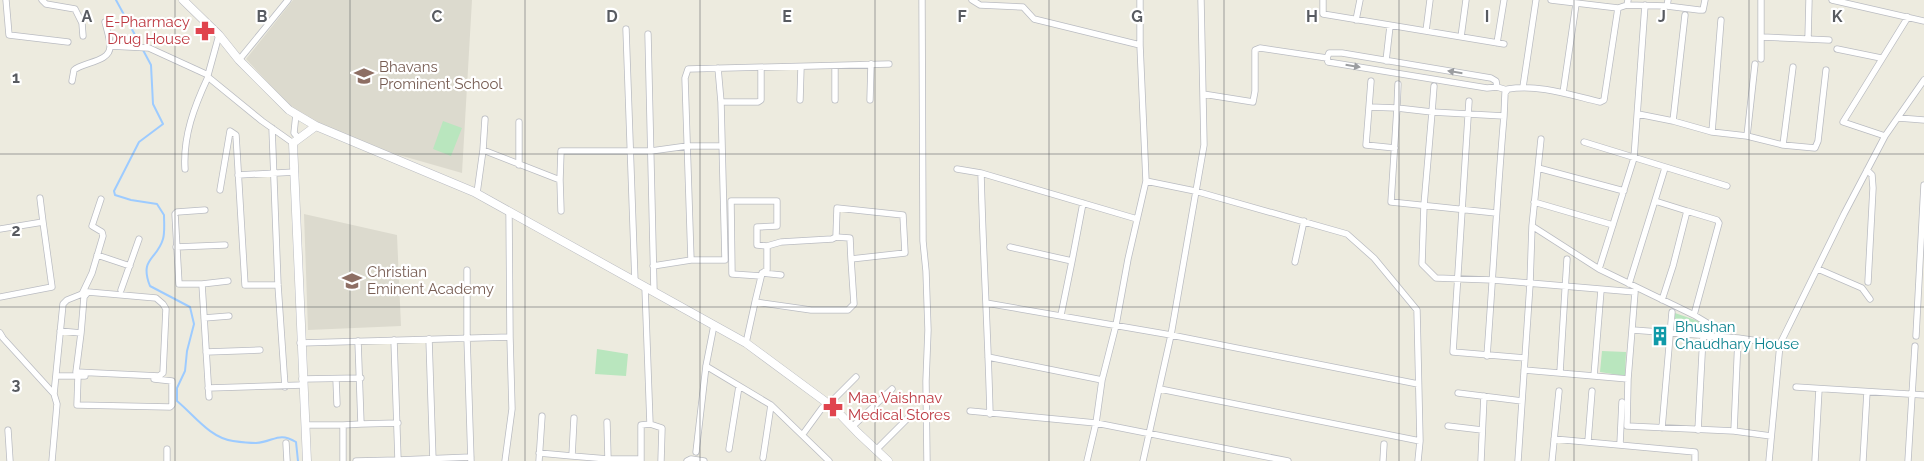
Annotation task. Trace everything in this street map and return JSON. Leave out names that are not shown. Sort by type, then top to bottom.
[{"type":"street","points":[[6,0],[9,35],[68,42]]},
{"type":"street","points":[[42,0],[46,4],[78,11],[82,23],[83,36]]},
{"type":"street","points":[[182,0],[289,110],[316,126],[477,193],[746,343],[829,404],[888,461]]},
{"type":"street","points":[[239,60],[288,0]]},
{"type":"street","points":[[922,0],[923,241],[928,330],[925,400],[927,461]]},
{"type":"street","points":[[972,0],[980,6],[1024,7],[1034,19],[1140,46]]},
{"type":"street","points":[[1087,461],[1096,423],[1102,380],[1116,325],[1146,181],[1140,46],[1140,0]]},
{"type":"street","points":[[1143,461],[1171,335],[1204,145],[1201,0]]},
{"type":"street","points":[[1323,0],[1323,14],[1504,44]]},
{"type":"street","points":[[1356,20],[1360,0]]},
{"type":"street","points":[[1426,31],[1430,0]]},
{"type":"street","points":[[1461,37],[1466,0]]},
{"type":"street","points":[[1497,43],[1504,0]]},
{"type":"street","points":[[1523,87],[1536,0]]},
{"type":"street","points":[[1551,0],[1618,8],[1628,2],[1645,5],[1667,3],[1702,10],[1705,0]]},
{"type":"street","points":[[1761,0],[1761,59]]},
{"type":"street","points":[[1808,39],[1809,0]]},
{"type":"street","points":[[1832,0],[1924,21]]},
{"type":"street","points":[[1563,93],[1576,4]]},
{"type":"street","points":[[1599,270],[1634,158],[1645,5]]},
{"type":"street","points":[[1203,94],[1253,102],[1255,91],[1255,50],[1260,48],[1327,58],[1328,62],[1487,88],[1498,87],[1507,90],[1523,87],[1563,93],[1600,102],[1604,100],[1618,8]]},
{"type":"street","points":[[1673,121],[1685,15]]},
{"type":"street","points":[[1885,136],[1843,122],[1908,17]]},
{"type":"street","points":[[1712,132],[1721,20]]},
{"type":"street","points":[[72,81],[74,70],[105,57],[110,51],[105,22]]},
{"type":"street","points":[[1386,61],[1390,26]]},
{"type":"street","points":[[626,29],[636,282]]},
{"type":"street","points":[[648,34],[654,292]]},
{"type":"street","points":[[185,169],[184,151],[190,122],[208,76],[218,35]]},
{"type":"street","points":[[1762,37],[1829,40]]},
{"type":"street","points":[[110,46],[142,47],[208,76],[272,128],[296,141]]},
{"type":"street","points":[[1837,49],[1881,58]]},
{"type":"street","points":[[1327,58],[1328,53],[1334,53],[1491,78],[1496,81],[1498,87]]},
{"type":"street","points":[[870,100],[871,64]]},
{"type":"street","points":[[691,260],[686,146],[686,71],[690,68],[761,69],[889,64]]},
{"type":"street","points":[[1747,136],[1755,64]]},
{"type":"street","points":[[835,66],[835,100]]},
{"type":"street","points":[[800,100],[801,67]]},
{"type":"street","points":[[1783,145],[1793,67]]},
{"type":"street","points":[[654,266],[691,260],[725,260],[721,102],[718,68]]},
{"type":"street","points":[[721,102],[758,102],[761,100],[761,69]]},
{"type":"street","points":[[1638,114],[1712,132],[1747,136],[1783,145],[1815,148],[1817,145],[1826,70]]},
{"type":"street","points":[[1769,461],[1780,344],[1885,136],[1924,80]]},
{"type":"street","points":[[1371,81],[1366,145],[1395,148]]},
{"type":"street","points":[[1398,84],[1391,202],[1496,213]]},
{"type":"street","points":[[1434,86],[1424,205],[1422,264],[1436,278],[1493,280],[1635,292],[1628,379],[1627,426],[1734,431],[1772,436]]},
{"type":"street","points":[[1487,356],[1505,93],[1507,90]]},
{"type":"street","points":[[1469,101],[1453,352],[1524,358]]},
{"type":"street","points":[[1368,107],[1504,116]]},
{"type":"street","points":[[296,114],[294,133],[296,141],[300,343],[307,461]]},
{"type":"street","points":[[1899,118],[1924,120]]},
{"type":"street","points":[[477,193],[484,150],[485,119]]},
{"type":"street","points":[[519,165],[520,122]]},
{"type":"street","points":[[296,141],[316,126]]},
{"type":"street","points":[[272,128],[284,386]]},
{"type":"street","points":[[220,190],[230,131],[236,134],[245,285],[278,285]]},
{"type":"street","points":[[1518,461],[1532,226],[1540,139]]},
{"type":"street","points":[[1584,142],[1726,186]]},
{"type":"street","points":[[561,211],[561,151],[651,151],[686,146],[722,146]]},
{"type":"street","points":[[484,150],[560,180]]},
{"type":"street","points":[[1538,168],[1624,191]]},
{"type":"street","points":[[1629,284],[1665,168]]},
{"type":"street","points":[[957,169],[981,173],[1137,219]]},
{"type":"street","points":[[1868,170],[1872,175],[1873,188],[1868,282]]},
{"type":"street","points":[[238,175],[296,172]]},
{"type":"street","points":[[981,173],[990,414]]},
{"type":"street","points":[[1146,181],[1195,191],[1347,234],[1374,258],[1418,310],[1420,441],[1418,461]]},
{"type":"street","points":[[1916,336],[1924,185]]},
{"type":"street","points":[[0,297],[52,287],[40,198]]},
{"type":"street","points":[[52,461],[57,404],[54,394],[63,304],[67,300],[82,294],[98,255],[104,234],[92,226],[101,199]]},
{"type":"street","points":[[755,302],[810,310],[848,310],[854,304],[850,238],[836,237],[832,239],[781,242],[768,246],[757,245],[757,227],[777,226],[777,201],[731,201],[732,274],[781,275]]},
{"type":"street","points":[[1655,201],[1717,220],[1719,223],[1694,315]]},
{"type":"street","points":[[1534,202],[1613,225]]},
{"type":"street","points":[[1061,315],[1083,203]]},
{"type":"street","points":[[836,237],[837,208],[903,215],[905,252],[851,258]]},
{"type":"street","points":[[205,210],[177,212],[175,214],[179,284],[228,281]]},
{"type":"street","points":[[505,461],[512,409],[509,211]]},
{"type":"street","points":[[1662,300],[1687,211]]},
{"type":"street","points":[[1295,262],[1304,221]]},
{"type":"street","points":[[0,229],[43,222]]},
{"type":"street","points":[[1532,226],[1599,270],[1694,315],[1714,327]]},
{"type":"street","points":[[121,290],[139,239]]},
{"type":"street","points":[[176,247],[224,245]]},
{"type":"street","points":[[746,343],[761,274],[767,270],[768,246]]},
{"type":"street","points":[[1010,247],[1072,261]]},
{"type":"street","points":[[98,255],[130,266]]},
{"type":"street","points":[[1560,372],[1567,259]]},
{"type":"street","points":[[1818,269],[1862,288],[1870,299]]},
{"type":"street","points":[[356,461],[471,459],[467,337],[468,270]]},
{"type":"street","points":[[202,284],[209,397]]},
{"type":"street","points":[[645,287],[650,424]]},
{"type":"street","points":[[1594,376],[1601,290]]},
{"type":"street","points":[[88,292],[156,298],[163,304],[166,310],[163,373],[159,376],[76,372],[80,333],[84,296],[88,292]]},
{"type":"street","points":[[986,303],[1171,335],[1418,384]]},
{"type":"street","points":[[1662,428],[1672,312]]},
{"type":"street","points":[[204,318],[229,316]]},
{"type":"street","points":[[696,452],[706,366],[714,325]]},
{"type":"street","points":[[1633,330],[1738,338],[1780,344]]},
{"type":"street","points":[[60,332],[80,333]]},
{"type":"street","points":[[1698,430],[1703,336]]},
{"type":"street","points":[[1,337],[54,394]]},
{"type":"street","points":[[300,343],[510,337]]},
{"type":"street","points":[[1734,431],[1738,338]]},
{"type":"street","points":[[429,339],[433,460]]},
{"type":"street","points":[[394,340],[398,460]]},
{"type":"street","points":[[358,341],[361,378],[361,424]]},
{"type":"street","points":[[1908,461],[1915,346]]},
{"type":"street","points":[[206,352],[260,350]]},
{"type":"street","points":[[988,357],[1102,380]]},
{"type":"street","points":[[706,366],[770,405],[830,461]]},
{"type":"street","points":[[1524,370],[1628,379]]},
{"type":"street","points":[[57,376],[78,376],[169,380],[172,381],[172,405],[168,408],[77,405],[78,376]]},
{"type":"street","points":[[829,404],[856,377]]},
{"type":"street","points":[[208,388],[284,386],[303,382],[361,378]]},
{"type":"street","points":[[336,379],[337,404]]},
{"type":"street","points":[[730,448],[739,386]]},
{"type":"street","points":[[1796,387],[1924,395]]},
{"type":"street","points":[[1160,388],[1420,441]]},
{"type":"street","points":[[852,427],[892,389]]},
{"type":"street","points":[[1815,461],[1819,389]]},
{"type":"street","points":[[1552,461],[1559,391]]},
{"type":"street","points":[[1588,441],[1592,391]]},
{"type":"street","points":[[1458,392],[1522,401]]},
{"type":"street","points":[[1863,461],[1867,392]]},
{"type":"street","points":[[1481,461],[1484,396]]},
{"type":"street","points":[[1620,444],[1622,402]]},
{"type":"street","points":[[763,458],[770,405]]},
{"type":"street","points":[[803,434],[822,408]]},
{"type":"street","points":[[970,410],[990,414],[1096,423],[1288,461]]},
{"type":"street","points":[[539,461],[542,416]]},
{"type":"street","points":[[572,456],[574,418]]},
{"type":"street","points":[[876,450],[907,419]]},
{"type":"street","points":[[607,422],[608,460]]},
{"type":"street","points":[[305,425],[398,423]]},
{"type":"street","points":[[539,453],[608,460],[641,460],[641,425],[650,424],[662,428],[661,461]]},
{"type":"street","points":[[342,425],[343,461]]},
{"type":"street","points":[[1448,426],[1482,430]]},
{"type":"street","points":[[8,430],[10,461]]},
{"type":"street","points":[[1554,439],[1694,452],[1695,461]]},
{"type":"street","points":[[286,443],[287,461]]},
{"type":"street","points":[[1383,461],[1384,444]]},
{"type":"street","points":[[167,449],[167,461]]},
{"type":"street","points":[[687,461],[691,459],[704,461]]},
{"type":"shaded area","name":"Bhavans Prominent School","points":[[293,0],[472,0],[462,173],[371,147],[295,112],[246,59]]},
{"type":"shaded area","name":"Christian Eminent Academy","points":[[304,214],[397,235],[401,326],[308,330]]},
{"type":"green space","points":[[443,121],[462,128],[451,156],[433,149]]},
{"type":"green space","points":[[1675,313],[1704,323],[1704,332],[1674,331]]},
{"type":"green space","points":[[597,349],[628,354],[626,376],[595,374]]},
{"type":"green space","points":[[1602,351],[1626,352],[1625,376],[1600,372]]},
{"type":"waterway","points":[[116,0],[141,46]]},
{"type":"waterway","points":[[143,50],[151,65],[153,104],[163,124],[139,142],[114,191],[115,195],[131,200],[157,204],[164,215],[163,239],[148,264],[147,277],[150,286],[190,307],[194,324],[187,351],[185,371],[177,388],[177,401],[210,431],[225,439],[256,443],[280,437],[290,439],[296,442],[298,461]]},
{"type":"place","name":"E-Pharmacy Drug House","points":[[205,31]]},
{"type":"place","name":"Bhavans Prominent School","points":[[364,76]]},
{"type":"place","name":"Christian Eminent Academy","points":[[352,281]]},
{"type":"place","name":"Bhushan Chaudhary House","points":[[1660,336]]},
{"type":"place","name":"Maa Vaishnav Medical Stores","points":[[833,407]]}]
